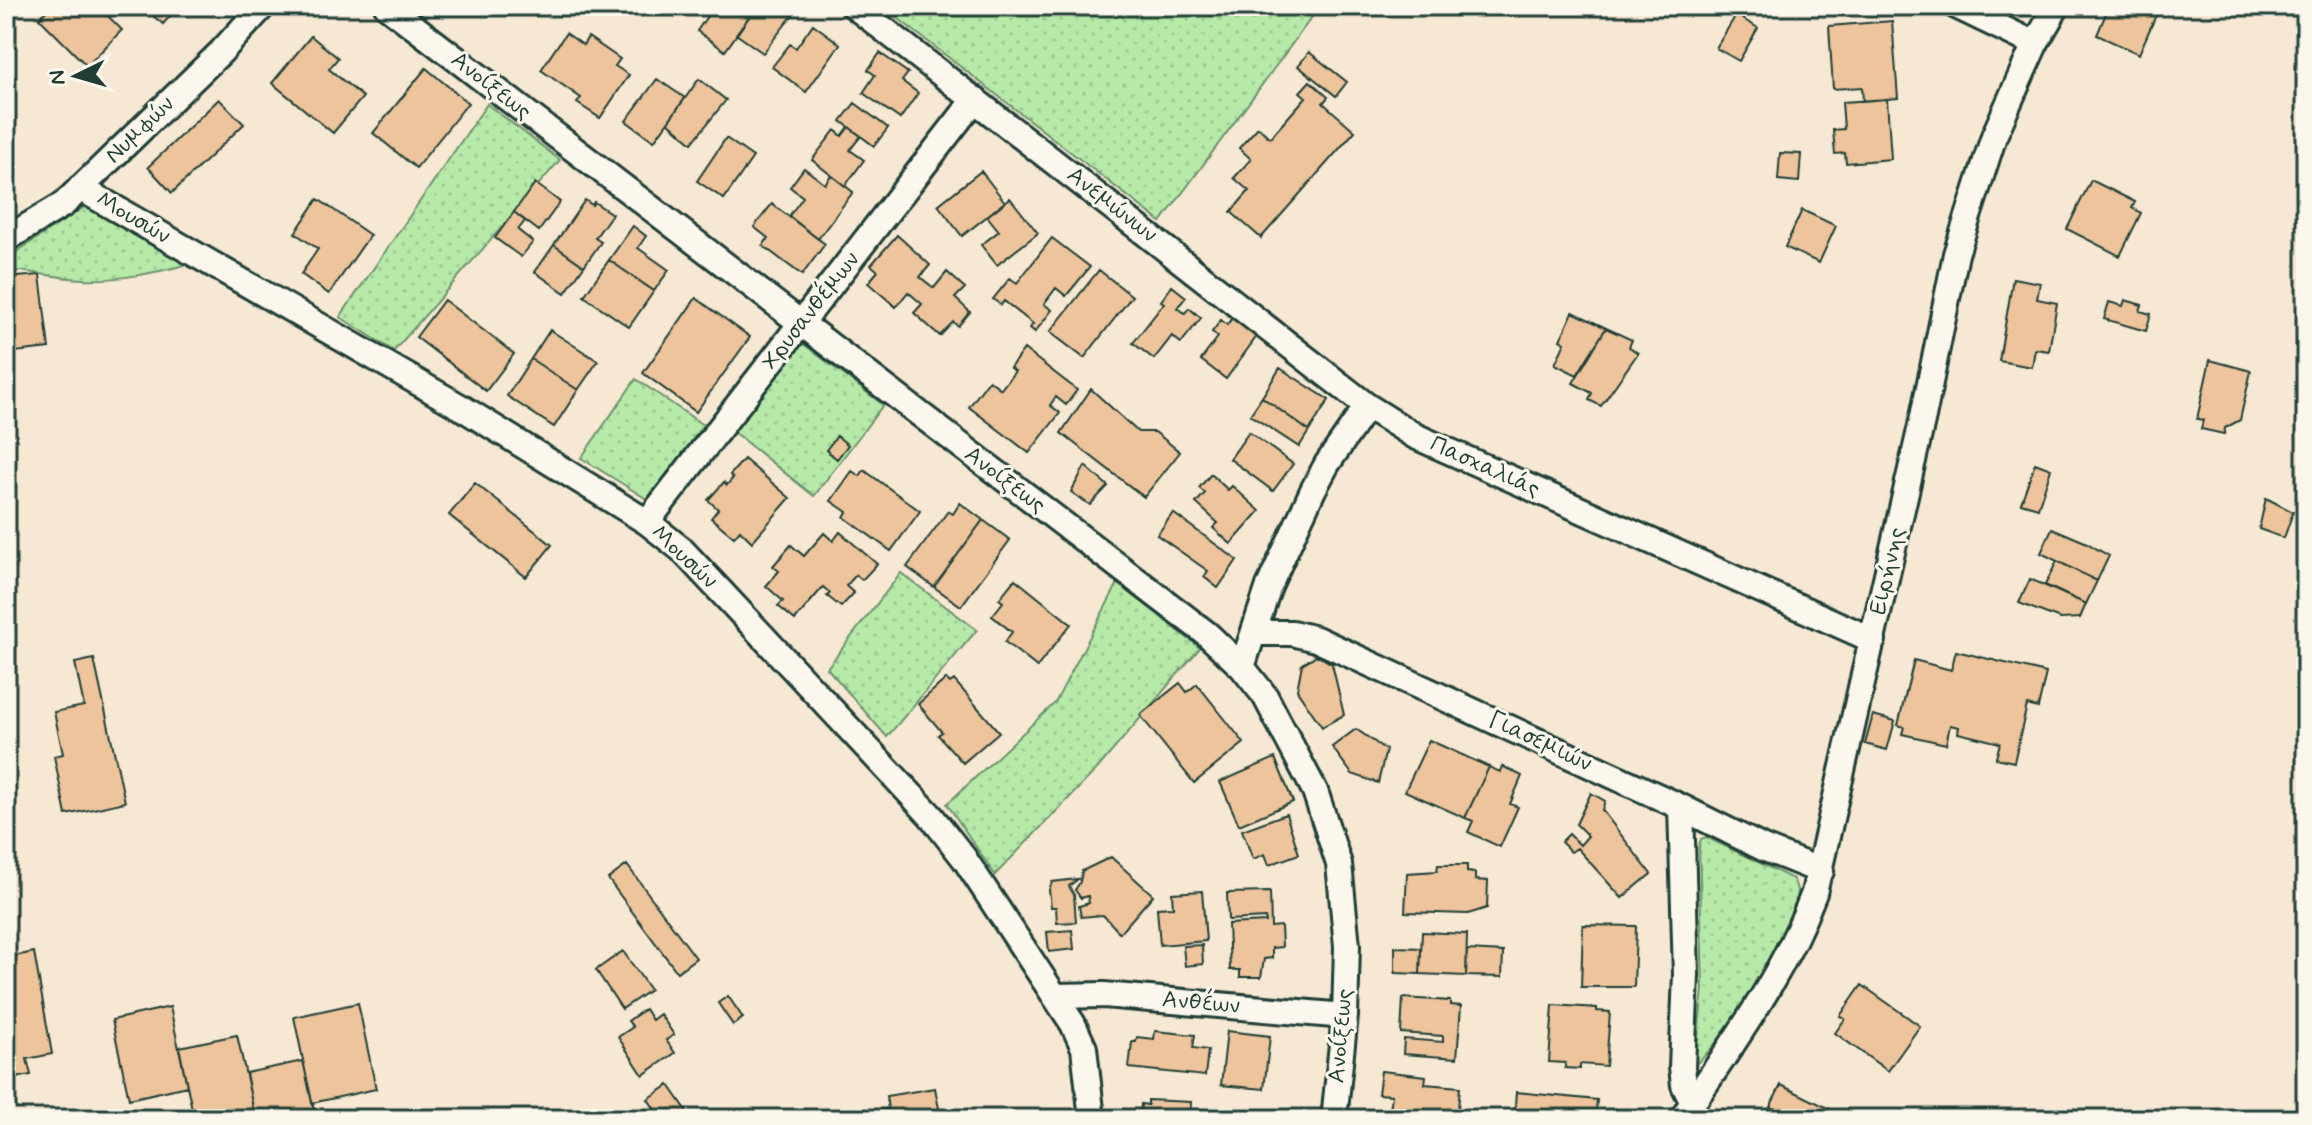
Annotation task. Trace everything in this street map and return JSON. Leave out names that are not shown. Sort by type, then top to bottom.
[{"type":"street","name":"Νυμφών","points":[[8,234],[49,215],[80,188],[221,52],[263,6]]},
{"type":"street","name":"Ανοίξεως","points":[[387,6],[1195,624],[1242,667],[1265,696],[1315,791],[1339,864],[1347,946],[1345,1016],[1334,1119]]},
{"type":"street","name":"Ανεμώνων","points":[[854,6],[1367,406]]},
{"type":"street","points":[[1956,6],[2035,44]]},
{"type":"street","name":"Ειρήνης","points":[[1688,1111],[1772,985],[1795,940],[1821,871],[1920,432],[1956,254],[1994,136],[2035,44],[2057,6]]},
{"type":"street","name":"Χρυσανθέμων","points":[[647,522],[975,99]]},
{"type":"street","name":"Μουσών","points":[[80,188],[464,409],[647,522],[693,560],[931,816],[964,858],[1056,996],[1084,1048],[1092,1119]]},
{"type":"street","points":[[1242,667],[1269,586],[1313,490],[1367,406]]},
{"type":"street","name":"Πασχαλιάς","points":[[1367,406],[1415,436],[1873,640]]},
{"type":"street","name":"Γιασεμιών","points":[[1254,633],[1292,633],[1316,639],[1681,807],[1763,848],[1821,871]]},
{"type":"street","points":[[1681,807],[1686,954],[1682,1077],[1688,1111]]},
{"type":"street","name":"Ανθέων","points":[[1056,996],[1104,995],[1345,1016]]},
{"type":"green space","points":[[882,6],[1320,6],[1161,222]]},
{"type":"green space","points":[[487,104],[560,160],[394,351],[340,317]]},
{"type":"green space","points":[[89,204],[189,264],[109,279],[6,270],[6,259]]},
{"type":"green space","points":[[801,342],[883,405],[814,496],[732,431]]},
{"type":"green space","points":[[636,379],[703,425],[650,501],[581,458]]},
{"type":"green space","points":[[901,573],[977,630],[887,737],[827,668]]},
{"type":"green space","points":[[1118,583],[1200,648],[1097,769],[995,875],[947,804],[1055,703]]},
{"type":"green space","points":[[1706,837],[1793,879],[1798,900],[1792,920],[1769,964],[1738,1013],[1695,1065],[1703,989],[1699,846],[1701,839]]},
{"type":"building","points":[[51,6],[98,6],[122,30],[87,66],[39,18]]},
{"type":"building","points":[[141,6],[179,6],[163,24]]},
{"type":"building","points":[[714,6],[749,6],[754,10],[725,51],[697,31]]},
{"type":"building","points":[[757,6],[787,6],[795,12],[763,53],[736,34]]},
{"type":"building","points":[[2109,6],[2160,6],[2139,54],[2097,35]]},
{"type":"building","points":[[1736,15],[1758,28],[1739,61],[1716,48]]},
{"type":"building","points":[[1892,21],[1898,98],[1863,101],[1862,87],[1833,89],[1829,26]]},
{"type":"building","points":[[813,24],[840,44],[806,92],[772,67],[790,44],[796,48]]},
{"type":"building","points":[[566,33],[583,45],[588,37],[620,59],[615,66],[629,75],[600,118],[577,103],[581,98],[541,70]]},
{"type":"building","points":[[311,36],[338,58],[329,69],[363,97],[333,133],[272,83]]},
{"type":"building","points":[[1309,52],[1347,82],[1336,96],[1298,66]]},
{"type":"building","points":[[880,53],[908,73],[902,81],[918,93],[900,119],[863,93],[875,75],[868,70]]},
{"type":"building","points":[[426,68],[468,103],[416,168],[373,133]]},
{"type":"building","points":[[657,79],[685,98],[654,141],[626,121]]},
{"type":"building","points":[[699,79],[726,100],[692,143],[668,122]]},
{"type":"building","points":[[1310,81],[1328,97],[1323,103],[1355,131],[1261,238],[1231,212],[1249,191],[1234,178],[1251,159],[1239,148],[1258,127],[1270,138],[1306,97],[1300,92]]},
{"type":"building","points":[[219,99],[244,124],[172,193],[148,167]]},
{"type":"building","points":[[1887,99],[1891,159],[1846,163],[1845,153],[1835,154],[1833,130],[1844,129],[1842,102]]},
{"type":"building","points":[[855,103],[888,128],[874,146],[841,121]]},
{"type":"building","points":[[849,127],[861,136],[850,150],[864,160],[845,186],[812,160],[835,130],[842,136]]},
{"type":"building","points":[[726,138],[753,157],[724,199],[697,181]]},
{"type":"building","points":[[1780,153],[1801,154],[1799,182],[1778,180]]},
{"type":"building","points":[[804,168],[825,184],[831,175],[853,192],[818,239],[789,216],[803,197],[790,187]]},
{"type":"building","points":[[981,171],[1005,202],[962,236],[938,205]]},
{"type":"building","points":[[2091,180],[2135,202],[2132,208],[2141,213],[2120,256],[2067,229]]},
{"type":"building","points":[[535,183],[560,202],[539,231],[514,212]]},
{"type":"building","points":[[1010,198],[1038,233],[997,265],[981,245],[999,231],[987,216]]},
{"type":"building","points":[[318,199],[370,235],[329,294],[301,274],[318,249],[295,233]]},
{"type":"building","points":[[585,200],[612,214],[595,238],[601,242],[584,266],[554,245]]},
{"type":"building","points":[[772,204],[825,244],[802,275],[763,246],[768,238],[754,227]]},
{"type":"building","points":[[1802,210],[1836,226],[1819,263],[1785,247]]},
{"type":"building","points":[[514,212],[525,221],[518,230],[533,242],[521,257],[495,238]]},
{"type":"building","points":[[633,226],[646,236],[638,248],[669,270],[654,291],[609,260]]},
{"type":"building","points":[[897,235],[930,265],[920,277],[934,288],[947,272],[965,288],[955,298],[970,312],[958,326],[953,322],[940,336],[914,313],[922,304],[908,292],[896,307],[868,283],[878,271],[871,265]]},
{"type":"building","points":[[1052,238],[1090,267],[1066,296],[1056,288],[1044,304],[1052,310],[1035,332],[1030,328],[1033,324],[1004,301],[1001,305],[993,299],[1010,278],[1017,283]]},
{"type":"building","points":[[554,245],[584,266],[565,293],[535,272]]},
{"type":"building","points":[[609,260],[654,291],[629,327],[584,296]]},
{"type":"building","points":[[1099,270],[1132,296],[1084,358],[1050,332]]},
{"type":"building","points":[[40,275],[49,348],[6,353],[6,278]]},
{"type":"building","points":[[2013,278],[2040,283],[2037,299],[2057,303],[2049,351],[2035,349],[2032,367],[1999,361]]},
{"type":"building","points":[[1172,286],[1186,297],[1177,308],[1185,313],[1189,308],[1201,318],[1181,343],[1172,336],[1154,359],[1133,343],[1164,303],[1161,301]]},
{"type":"building","points":[[696,298],[750,337],[696,412],[643,373]]},
{"type":"building","points":[[444,300],[514,354],[486,391],[416,337]]},
{"type":"building","points":[[2125,300],[2142,305],[2140,311],[2151,314],[2146,331],[2104,319],[2109,302],[2123,306]]},
{"type":"building","points":[[1573,312],[1606,328],[1577,375],[1555,364],[1565,343],[1560,340]]},
{"type":"building","points":[[1232,318],[1257,336],[1226,379],[1201,360],[1218,337],[1212,332],[1221,320],[1227,325]]},
{"type":"building","points":[[1606,328],[1632,340],[1629,347],[1638,353],[1601,406],[1589,400],[1592,393],[1573,383]]},
{"type":"building","points":[[550,330],[598,361],[578,390],[531,359]]},
{"type":"building","points":[[1024,349],[1077,390],[1066,405],[1056,397],[1050,405],[1060,413],[1029,453],[969,407],[989,380],[1001,389],[1015,371],[1010,368]]},
{"type":"building","points":[[531,359],[578,390],[554,427],[507,396]]},
{"type":"building","points":[[2210,360],[2251,371],[2240,420],[2225,428],[2224,434],[2201,429],[2203,420],[2197,419]]},
{"type":"building","points":[[1280,368],[1329,400],[1309,431],[1262,397]]},
{"type":"building","points":[[1091,389],[1138,432],[1155,432],[1180,452],[1144,497],[1061,433]]},
{"type":"building","points":[[1262,397],[1309,431],[1299,447],[1250,415]]},
{"type":"building","points":[[1249,432],[1293,464],[1273,491],[1230,459]]},
{"type":"building","points":[[837,436],[848,445],[837,459],[826,450]]},
{"type":"building","points":[[744,459],[790,498],[752,542],[740,530],[734,537],[711,518],[718,509],[708,500],[724,482],[727,485],[733,478],[730,475]]},
{"type":"building","points":[[2035,463],[2051,469],[2038,508],[2021,503]]},
{"type":"building","points":[[1085,466],[1108,486],[1090,505],[1071,492]]},
{"type":"building","points":[[864,470],[920,511],[891,551],[844,517],[847,512],[831,501],[852,471],[860,476]]},
{"type":"building","points":[[1211,474],[1228,490],[1232,486],[1260,511],[1231,544],[1213,528],[1218,523],[1196,503],[1205,493],[1199,488]]},
{"type":"building","points":[[475,483],[552,545],[526,577],[449,515]]},
{"type":"building","points":[[2266,498],[2293,512],[2284,538],[2259,529]]},
{"type":"building","points":[[960,503],[983,520],[934,587],[907,567],[948,511],[953,514]]},
{"type":"building","points":[[1173,513],[1237,560],[1218,588],[1204,577],[1208,571],[1157,535]]},
{"type":"building","points":[[983,520],[1010,540],[961,606],[934,587]]},
{"type":"building","points":[[2052,528],[2109,556],[2097,581],[2041,553]]},
{"type":"building","points":[[840,532],[877,564],[862,580],[856,575],[846,586],[854,593],[841,607],[827,596],[830,593],[823,587],[795,620],[778,606],[783,601],[766,586],[779,571],[773,566],[791,545],[804,556],[824,533],[833,541]]},
{"type":"building","points":[[2057,561],[2097,581],[2086,604],[2045,585]]},
{"type":"building","points":[[1015,579],[1071,624],[1037,667],[1005,642],[1012,632],[992,616],[1003,602],[999,599]]},
{"type":"building","points":[[2030,579],[2086,604],[2080,618],[2060,619],[2019,603]]},
{"type":"building","points":[[1956,651],[2046,673],[2038,708],[2027,705],[2014,762],[1996,758],[2000,743],[1958,733],[1959,727],[1950,725],[1946,744],[1902,734],[1904,727],[1898,725],[1914,660],[1951,670]]},
{"type":"building","points":[[1317,655],[1332,664],[1344,715],[1322,727],[1297,690],[1302,664]]},
{"type":"building","points":[[94,659],[125,802],[66,815],[54,756],[63,754],[54,712],[84,706],[75,663]]},
{"type":"building","points":[[946,679],[950,683],[954,680],[999,732],[963,763],[938,735],[942,732],[918,704]]},
{"type":"building","points":[[1180,683],[1187,692],[1197,684],[1244,743],[1194,783],[1140,715]]},
{"type":"building","points":[[1873,715],[1895,721],[1887,750],[1865,744]]},
{"type":"building","points":[[1356,729],[1386,750],[1378,783],[1352,774],[1332,747]]},
{"type":"building","points":[[1429,740],[1489,767],[1465,818],[1405,791]]},
{"type":"building","points":[[1275,758],[1293,802],[1239,825],[1220,782]]},
{"type":"building","points":[[1502,766],[1522,776],[1510,804],[1518,807],[1500,847],[1468,832],[1473,821],[1465,818],[1489,767],[1500,772]]},
{"type":"building","points":[[1591,793],[1605,801],[1602,810],[1651,874],[1622,898],[1577,848],[1571,852],[1561,842],[1569,834],[1580,845],[1588,836],[1576,824]]},
{"type":"building","points":[[1286,814],[1299,854],[1269,865],[1265,854],[1253,859],[1242,830]]},
{"type":"building","points":[[1111,857],[1153,895],[1120,933],[1103,915],[1081,917],[1079,906],[1089,903],[1088,896],[1081,898],[1075,890],[1082,871]]},
{"type":"building","points":[[627,865],[696,958],[677,972],[608,879]]},
{"type":"building","points":[[1438,865],[1467,865],[1467,872],[1475,873],[1475,880],[1488,881],[1487,908],[1468,914],[1405,912],[1407,873],[1437,871]]},
{"type":"building","points":[[1078,879],[1069,886],[1074,895],[1076,922],[1057,923],[1056,907],[1051,907],[1049,890],[1052,882]]},
{"type":"building","points":[[1202,891],[1206,941],[1160,945],[1157,908],[1173,907],[1172,893]]},
{"type":"building","points":[[1270,892],[1271,927],[1281,926],[1282,947],[1272,948],[1272,958],[1264,959],[1261,977],[1240,977],[1240,970],[1230,970],[1228,924],[1266,922],[1265,918],[1228,920],[1227,893]]},
{"type":"building","points":[[1583,925],[1636,926],[1634,987],[1581,987]]},
{"type":"building","points":[[1072,930],[1074,949],[1049,952],[1047,932]]},
{"type":"building","points":[[1422,932],[1467,934],[1466,976],[1420,974]]},
{"type":"building","points":[[1202,945],[1203,964],[1185,966],[1183,946]]},
{"type":"building","points":[[1395,947],[1421,948],[1420,974],[1395,973]]},
{"type":"building","points":[[1467,950],[1503,952],[1502,977],[1466,976]]},
{"type":"building","points":[[623,951],[650,990],[622,1009],[596,970]]},
{"type":"building","points":[[34,952],[52,1054],[27,1059],[31,1075],[6,1080],[6,958]]},
{"type":"building","points":[[1862,985],[1920,1026],[1888,1071],[1835,1033],[1845,1019],[1840,1016]]},
{"type":"building","points":[[728,996],[743,1018],[733,1025],[718,1003]]},
{"type":"building","points":[[1403,998],[1450,1001],[1450,1005],[1461,1006],[1457,1058],[1403,1054],[1404,1039],[1443,1042],[1443,1036],[1401,1033]]},
{"type":"building","points":[[358,1003],[376,1089],[312,1103],[294,1017]]},
{"type":"building","points":[[1553,1005],[1610,1012],[1606,1066],[1580,1064],[1580,1069],[1565,1068],[1565,1063],[1549,1062]]},
{"type":"building","points":[[170,1007],[187,1086],[129,1099],[112,1020]]},
{"type":"building","points":[[645,1009],[652,1020],[660,1014],[674,1035],[666,1040],[675,1053],[643,1075],[618,1037],[633,1027],[628,1021]]},
{"type":"building","points":[[1155,1031],[1195,1035],[1193,1048],[1208,1050],[1205,1076],[1129,1068],[1132,1042],[1136,1042],[1137,1037],[1154,1039]]},
{"type":"building","points":[[1227,1031],[1270,1036],[1264,1089],[1221,1085]]},
{"type":"building","points":[[237,1035],[255,1116],[194,1119],[179,1047]]},
{"type":"building","points":[[303,1061],[316,1119],[255,1119],[246,1073]]},
{"type":"building","points":[[1381,1071],[1426,1076],[1425,1084],[1460,1087],[1457,1119],[1389,1118],[1392,1095],[1378,1094]]},
{"type":"building","points":[[669,1085],[687,1111],[677,1117],[679,1119],[661,1119],[648,1099]]},
{"type":"building","points":[[1781,1085],[1830,1109],[1829,1117],[1832,1119],[1770,1119],[1774,1109],[1770,1107]]},
{"type":"building","points":[[935,1088],[941,1119],[880,1119],[879,1110],[888,1109],[886,1096]]},
{"type":"building","points":[[1516,1092],[1597,1100],[1595,1119],[1514,1119]]},
{"type":"building","points":[[1148,1100],[1191,1102],[1190,1119],[1140,1119],[1141,1104],[1148,1105]]}]
